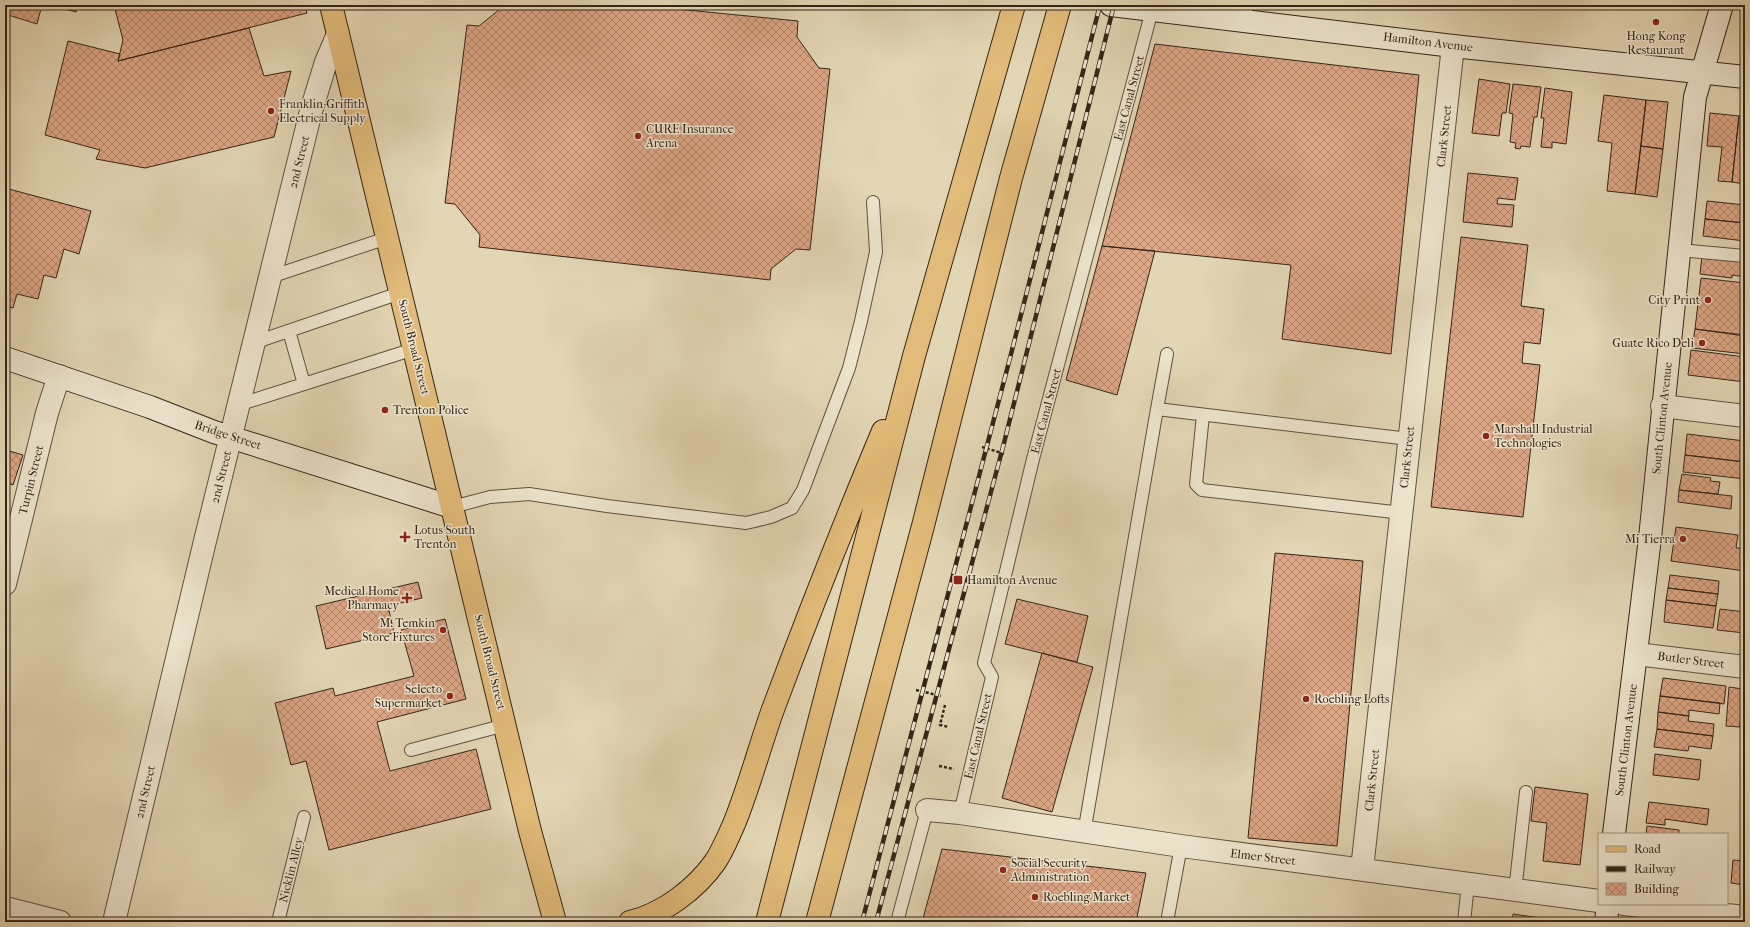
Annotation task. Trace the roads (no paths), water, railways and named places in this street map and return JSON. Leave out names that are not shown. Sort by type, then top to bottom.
[{"type":"main road","name":"South Broad Street","points":[[331,5],[530,831],[555,922]]},
{"type":"main road","points":[[766,922],[914,356],[1014,5]]},
{"type":"main road","points":[[817,922],[923,526],[1012,178],[1060,5]]},
{"type":"main road","points":[[630,922],[650,915],[681,896],[705,875],[724,846],[740,809],[772,713],[853,502],[914,356]]},
{"type":"street","name":"Hamilton Avenue","points":[[1111,5],[1152,10],[1240,13],[1453,46],[1745,76]]},
{"type":"street","name":"South Clinton Avenue","points":[[1614,833],[1650,538],[1694,97],[1722,5]]},
{"type":"street","name":"2nd Street","points":[[114,922],[230,437],[311,111],[326,62],[338,34]]},
{"type":"street","name":"Clark Street","points":[[1362,869],[1453,46]]},
{"type":"street","name":"Bridge Street","points":[[5,358],[230,437],[452,507]]},
{"type":"street","name":"Turpin Street","points":[[5,584],[47,413],[59,376]]},
{"type":"street","points":[[1662,406],[1745,416]]},
{"type":"street","name":"Butler Street","points":[[1636,654],[1745,667]]},
{"type":"street","name":"Elmer Street","points":[[927,810],[960,813],[1084,833],[1598,901]]},
{"type":"street","points":[[1606,922],[1608,905]]},
{"type":"street","points":[[1633,905],[1745,917]]},
{"type":"street","points":[[5,908],[60,922]]},
{"type":"lane","name":"East Canal Street","points":[[960,813],[992,677],[984,663],[989,640],[1033,459],[1152,10]]},
{"type":"lane","points":[[452,507],[490,497],[529,494],[607,506],[746,523],[771,517],[792,508],[803,490],[843,382],[861,320],[876,252],[873,202]]},
{"type":"lane","points":[[270,277],[386,238]]},
{"type":"lane","points":[[1679,250],[1745,256]]},
{"type":"lane","points":[[253,343],[400,293]]},
{"type":"lane","points":[[289,331],[304,384]]},
{"type":"lane","points":[[238,405],[414,349]]},
{"type":"lane","points":[[1084,833],[1167,354]]},
{"type":"lane","points":[[1157,409],[1409,438]]},
{"type":"lane","points":[[1203,415],[1196,484],[1202,490],[1402,513]]},
{"type":"lane","points":[[411,750],[505,725]]},
{"type":"lane","points":[[1515,891],[1526,792]]},
{"type":"lane","points":[[897,922],[927,810]]},
{"type":"lane","name":"Nicklin Alley","points":[[278,922],[304,817]]},
{"type":"lane","points":[[1167,922],[1181,846]]},
{"type":"lane","points":[[1464,922],[1468,884]]},
{"type":"railway","points":[[862,922],[1010,358],[1100,5]]},
{"type":"railway","points":[[876,922],[1003,447],[1114,5]]},
{"type":"place","name":"Hong Kong Restaurant","points":[[1656,22]]},
{"type":"place","name":"Franklin-Griffith Electrical Supply","points":[[271,111]]},
{"type":"place","name":"CURE Insurance Arena","points":[[638,136]]},
{"type":"place","name":"City Print","points":[[1708,300]]},
{"type":"place","name":"Guate Rico Deli","points":[[1702,343]]},
{"type":"place","name":"Trenton Police","points":[[385,410]]},
{"type":"place","name":"Marshall Industrial Technologies","points":[[1486,436]]},
{"type":"place","name":"Lotus South Trenton","points":[[405,537]]},
{"type":"place","name":"Mi Tierra","points":[[1683,539]]},
{"type":"place","name":"Hamilton Avenue","points":[[958,580]]},
{"type":"place","name":"Medical Home Pharmacy","points":[[407,598]]},
{"type":"place","name":"M. Temkin Store Fixtures","points":[[443,630]]},
{"type":"place","name":"Selecto Supermarket","points":[[450,696]]},
{"type":"place","name":"Roebling Lofts","points":[[1306,699]]},
{"type":"place","name":"Social Security Administration","points":[[1003,870]]},
{"type":"place","name":"Roebling Market","points":[[1035,897]]}]
